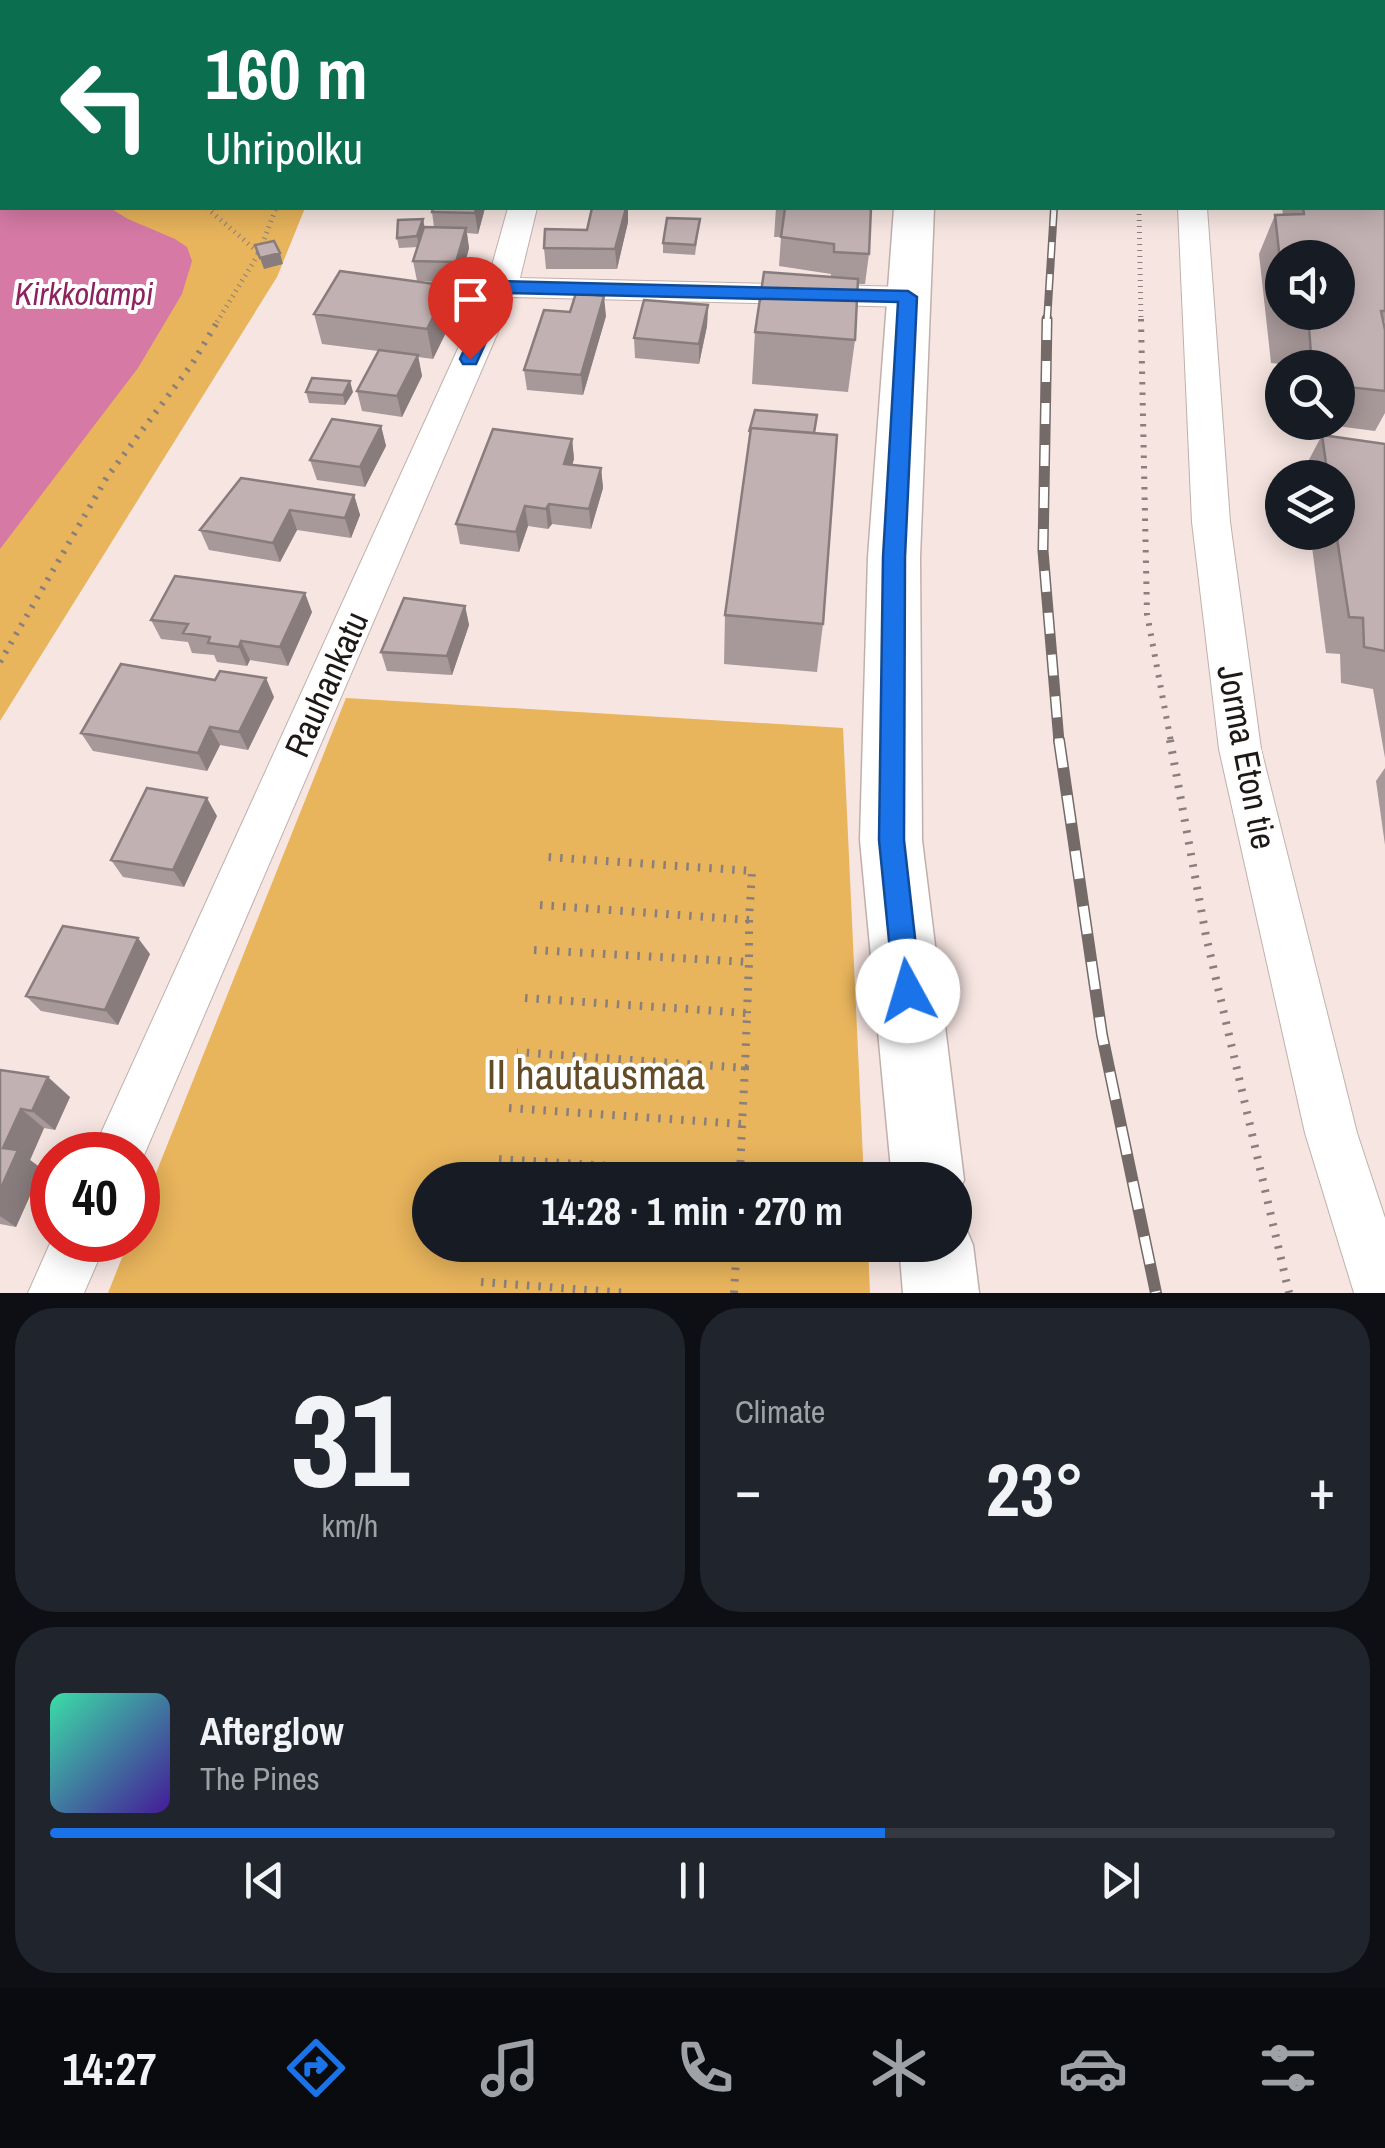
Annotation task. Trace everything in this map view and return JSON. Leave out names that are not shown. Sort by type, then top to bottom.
[{"type":"street","name":"Rauhankatu","points":[[128,1132],[502,287],[521,210]]},
{"type":"street","points":[[914,210],[894,557],[891,840],[926,1162]]},
{"type":"street","name":"Jorma Eton tie","points":[[1192,210],[1211,522],[1240,748],[1331,1133],[1382,1293]]},
{"type":"street","points":[[502,287],[908,297]]},
{"type":"street","points":[[56,1293],[70,1262]]},
{"type":"street","points":[[938,1262],[941,1293]]},
{"type":"path","points":[[209,210],[258,254]]},
{"type":"path","points":[[0,662],[107,477],[192,364],[258,254],[275,210]]},
{"type":"path","points":[[1139,210],[1147,614],[1206,936],[1289,1293]]},
{"type":"path","points":[[547,857],[752,871],[741,1162]]},
{"type":"path","points":[[540,905],[749,920]]},
{"type":"path","points":[[534,950],[749,962]]},
{"type":"path","points":[[525,998],[747,1013]]},
{"type":"path","points":[[517,1052],[744,1068]]},
{"type":"path","points":[[509,1108],[742,1124]]},
{"type":"path","points":[[499,1159],[539,1162]]},
{"type":"path","points":[[734,1293],[735,1262]]},
{"type":"path","points":[[481,1282],[628,1293]]},
{"type":"green space","points":[[0,210],[304,210],[277,277],[0,721]]},
{"type":"green space","name":"II hautausmaa","points":[[346,698],[843,728],[863,1162],[412,1162],[412,1262],[869,1262],[870,1293],[108,1293],[120,1262],[160,1262],[160,1163]]},
{"type":"water","name":"Kirkkolampi","points":[[0,210],[113,210],[187,247],[192,261],[182,294],[138,368],[0,549]]},
{"type":"building","points":[[432,210],[476,210],[475,213]]},
{"type":"building","points":[[592,210],[625,210],[615,249],[544,248],[545,229],[587,230]]},
{"type":"building","points":[[785,210],[871,210],[869,254],[834,252],[834,244],[781,237]]},
{"type":"building","points":[[1303,210],[1385,210],[1385,311],[1381,311],[1385,330],[1385,391],[1355,388],[1355,350],[1311,350],[1309,330],[1355,330],[1355,240],[1278,240],[1275,215],[1304,214]]},
{"type":"building","points":[[667,218],[700,219],[695,245],[663,243]]},
{"type":"building","points":[[423,219],[417,236],[397,238],[398,220]]},
{"type":"building","points":[[424,227],[466,228],[456,262],[413,261]]},
{"type":"building","points":[[274,241],[280,253],[260,258],[255,245]]},
{"type":"building","points":[[340,271],[449,286],[427,329],[314,314]]},
{"type":"building","points":[[764,272],[858,279],[855,340],[755,332]]},
{"type":"building","points":[[576,293],[604,296],[581,375],[524,370],[544,310],[570,312]]},
{"type":"building","points":[[644,300],[708,305],[699,344],[634,338]]},
{"type":"building","points":[[379,350],[418,355],[397,396],[357,391]]},
{"type":"building","points":[[312,378],[350,381],[343,395],[306,392]]},
{"type":"building","points":[[755,410],[817,415],[814,433],[751,428],[749,432]]},
{"type":"building","points":[[332,419],[381,426],[360,467],[310,460]]},
{"type":"building","points":[[751,428],[837,435],[823,624],[725,615]]},
{"type":"building","points":[[493,429],[572,439],[564,464],[601,468],[589,509],[549,504],[546,509],[525,506],[516,532],[456,524]]},
{"type":"building","points":[[1323,440],[1385,444],[1385,651],[1364,647],[1363,618],[1349,617],[1339,550],[1355,550],[1355,460],[1325,460]]},
{"type":"building","points":[[241,478],[354,495],[345,518],[290,510],[273,543],[200,530]]},
{"type":"building","points":[[175,576],[305,593],[280,647],[241,641],[239,647],[208,643],[210,637],[183,633],[188,624],[151,620]]},
{"type":"building","points":[[404,598],[465,606],[447,656],[381,652]]},
{"type":"building","points":[[121,664],[215,680],[220,671],[266,678],[239,732],[210,727],[198,753],[81,733]]},
{"type":"building","points":[[147,788],[207,798],[173,870],[111,860]]},
{"type":"building","points":[[63,926],[138,938],[105,1010],[26,996]]},
{"type":"building","points":[[0,1070],[48,1077],[32,1111],[21,1109],[3,1148],[18,1150],[0,1190]]},
{"type":"railway","points":[[1047,322],[1054,210]]},
{"type":"railway","points":[[1047,319],[1043,551],[1059,742]]},
{"type":"railway","points":[[1059,740],[1102,1035],[1156,1293]]},
{"type":"route","points":[[470,359],[502,287],[908,297],[894,557],[891,840],[908,991]]}]
